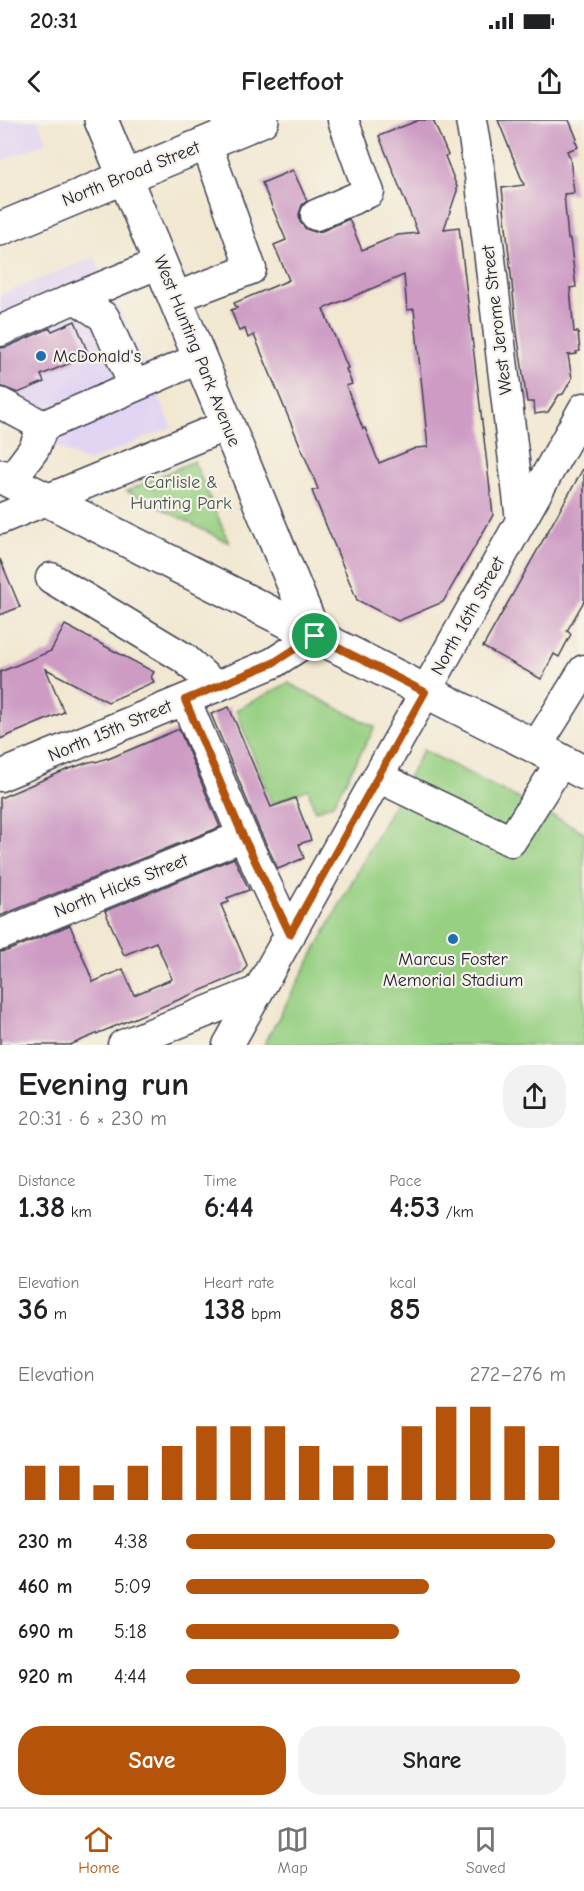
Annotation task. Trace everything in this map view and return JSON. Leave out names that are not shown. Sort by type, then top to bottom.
[{"type":"main road","name":"West Hunting Park Avenue","points":[[101,120],[315,636]]},
{"type":"main road","name":"North Broad Street","points":[[0,229],[262,120]]},
{"type":"main road","points":[[5,478],[560,761]]},
{"type":"street","points":[[316,215],[369,192],[342,120]]},
{"type":"street","name":"West Jerome Street","points":[[471,120],[480,175],[521,520]]},
{"type":"street","points":[[174,298],[251,268],[206,143]]},
{"type":"street","points":[[0,331],[160,263]]},
{"type":"street","points":[[75,298],[104,317],[134,386]]},
{"type":"street","points":[[5,478],[34,449],[43,426],[200,358]]},
{"type":"street","points":[[0,403],[43,426]]},
{"type":"street","name":"North 16th Street","points":[[228,1045],[584,408]]},
{"type":"street","points":[[0,519],[227,425]]},
{"type":"street","points":[[51,578],[184,658],[216,687]]},
{"type":"street","name":"North 15th Street","points":[[0,776],[273,663],[315,636]]},
{"type":"street","points":[[378,777],[511,841],[560,761],[584,670]]},
{"type":"street","points":[[185,700],[243,836],[290,934]]},
{"type":"street","name":"North Hicks Street","points":[[0,935],[243,836]]},
{"type":"street","points":[[123,1045],[258,991]]},
{"type":"shaded area","points":[[0,120],[38,120],[47,142],[0,162]]},
{"type":"shaded area","points":[[95,257],[172,427],[87,462],[0,417],[0,295]]},
{"type":"green space","name":"Carlisle & Hunting Park","points":[[194,461],[229,543],[127,491]]},
{"type":"green space","points":[[288,683],[375,727],[333,804],[315,811],[308,789],[272,804],[236,710]]},
{"type":"green space","name":"Marcus Foster Memorial Stadium","points":[[423,750],[584,832],[584,1045],[264,1045]]},
{"type":"building","points":[[419,120],[433,120],[448,155],[445,156],[457,191],[444,229],[459,227],[493,515],[443,602],[398,621],[357,600],[312,491],[318,489],[254,335],[248,338],[245,329],[239,331],[231,310],[237,308],[234,303],[289,280],[274,245],[286,240],[262,183],[293,170],[307,201],[302,205],[299,214],[300,222],[306,229],[315,232],[322,231],[349,219],[362,250],[398,235],[418,233],[379,136]],"holes":[[[404,275],[407,310],[414,309],[428,447],[416,448],[379,463],[346,386],[352,384],[346,369],[348,368],[323,309]]]},
{"type":"building","points":[[498,120],[569,120],[577,139],[575,140],[578,147],[567,151],[570,158],[574,193],[564,194],[576,287],[570,288],[574,332],[578,332],[580,351],[576,352],[577,354],[568,355],[572,378],[563,394],[559,395],[548,412],[535,414],[534,402],[527,402],[517,332],[502,188],[524,185]]},
{"type":"building","name":"McDonald's","points":[[75,321],[88,353],[41,375],[44,382],[18,393],[0,386],[0,348],[50,328],[52,331]]},
{"type":"building","points":[[584,467],[584,601],[567,631],[571,634],[559,657],[554,654],[541,679],[483,647]]},
{"type":"building","points":[[0,559],[20,607],[0,615]]},
{"type":"building","points":[[65,625],[154,672],[151,677],[154,682],[108,702],[46,669],[64,712],[0,739],[0,672],[51,651]]},
{"type":"building","points":[[229,707],[271,807],[295,798],[311,840],[299,844],[304,858],[278,869],[211,714]]},
{"type":"building","points":[[179,729],[220,827],[0,916],[0,798],[66,770],[89,762],[108,759]]},
{"type":"building","points":[[234,858],[249,890],[227,898],[229,902],[221,905],[247,965],[243,973],[70,1045],[0,1045],[0,952],[70,925],[93,982],[123,969],[134,995],[172,979],[156,942],[124,955],[105,911]]},
{"type":"place","name":"McDonald's","points":[[41,356]]},
{"type":"place","name":"Marcus Foster Memorial Stadium","points":[[453,939]]},
{"type":"route","points":[[315,636],[425,692],[290,934],[243,836],[185,700],[273,663],[315,636]]}]
